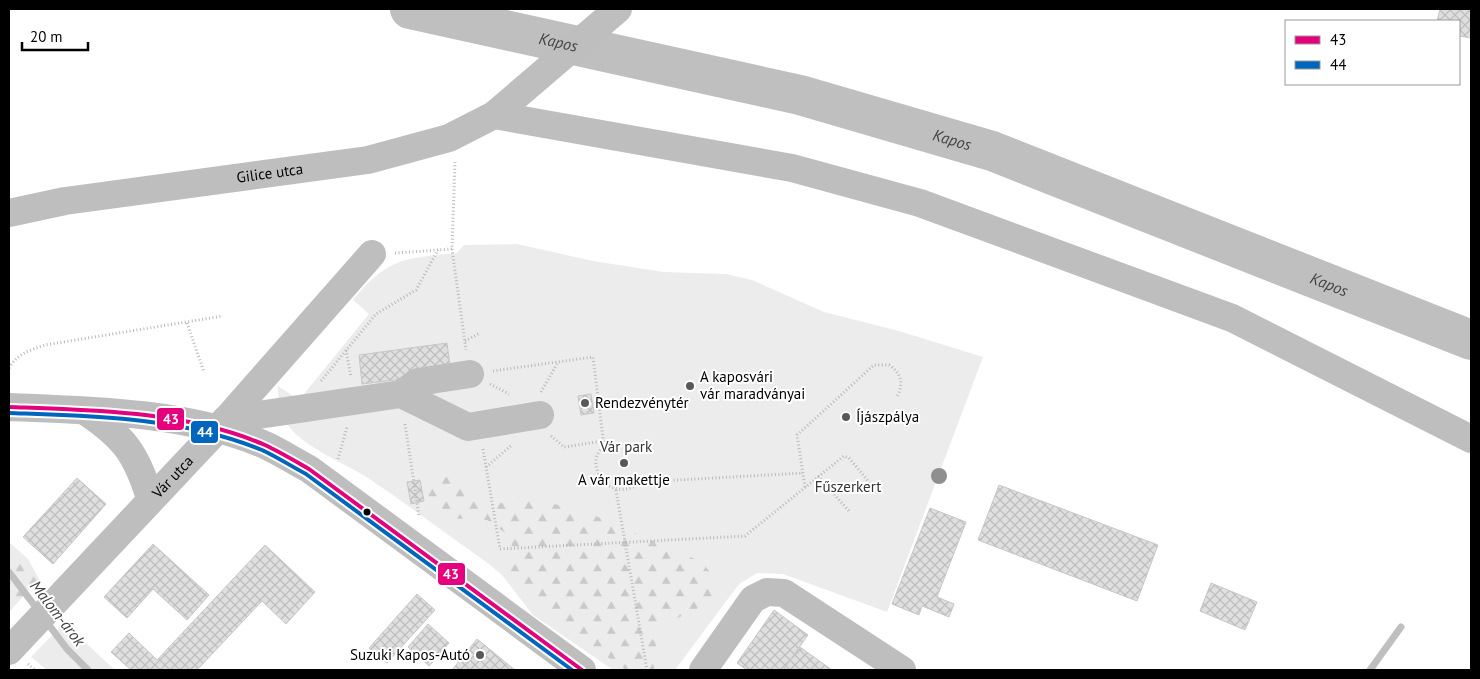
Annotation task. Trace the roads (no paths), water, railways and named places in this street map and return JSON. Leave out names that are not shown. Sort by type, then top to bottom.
[{"type":"street","name":"Gilice utca","points":[[9,213],[65,201],[368,160],[449,138],[494,115],[618,9]]},
{"type":"street","points":[[494,115],[792,168],[920,203],[1232,318],[1471,440]]},
{"type":"street","name":"Vár utca","points":[[9,651],[150,498],[221,425],[372,254]]},
{"type":"street","points":[[9,407],[83,410],[221,425],[298,409],[401,394],[418,382],[470,374]]},
{"type":"street","points":[[401,394],[468,427],[540,414]]},
{"type":"street","points":[[83,410],[112,428],[130,449],[142,473],[150,498]]},
{"type":"street","points":[[221,425],[309,469],[582,670]]},
{"type":"street","points":[[703,670],[754,599],[767,592],[784,593],[901,670]]},
{"type":"waterway","name":"Kapos","points":[[410,9],[800,95],[992,151],[1471,340]]},
{"type":"waterway","name":"Malom-árok","points":[[9,572],[38,610]]},
{"type":"waterway","name":"Malom-árok","points":[[46,621],[67,649],[88,670]]},
{"type":"waterway","points":[[1370,670],[1401,627]]},
{"type":"place","name":"A kaposvári vár maradványai","points":[[690,386]]},
{"type":"place","name":"Rendezvénytér","points":[[585,403]]},
{"type":"place","name":"Íjászpálya","points":[[846,417]]},
{"type":"place","name":"A vár makettje","points":[[624,463]]},
{"type":"place","name":"Suzuki Kapos-Autó","points":[[480,655]]},
{"type":"park label","name":"Vár park","points":[[626,447]]},
{"type":"park label","name":"Fűszerkert","points":[[848,487]]}]
